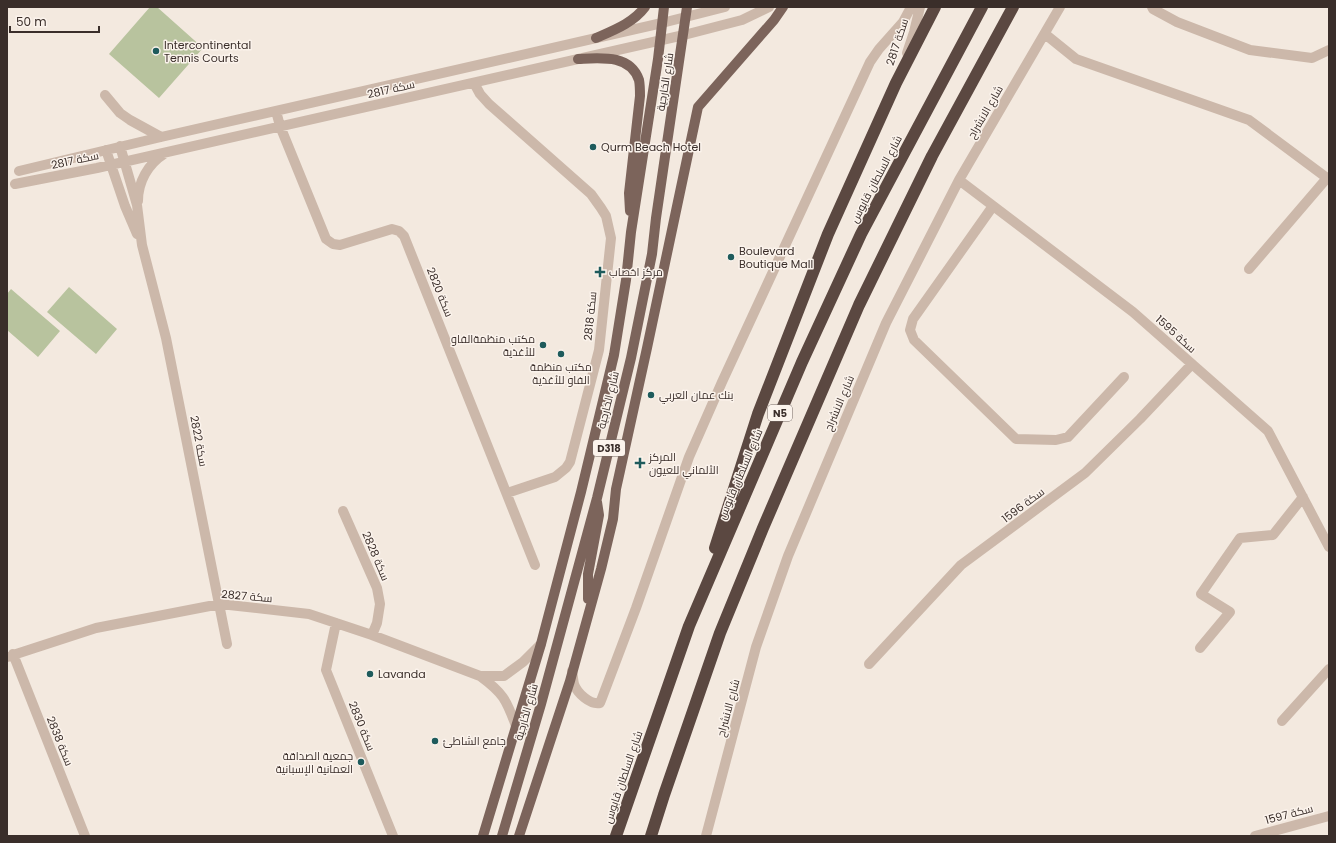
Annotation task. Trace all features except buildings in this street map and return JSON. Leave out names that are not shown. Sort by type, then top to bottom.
[{"type":"highway","points":[[689,626],[758,414],[828,234],[896,83],[935,7]]},
{"type":"highway","name":"شارع السلطان قابوس","points":[[616,836],[689,626],[802,362],[862,234],[982,7]]},
{"type":"highway","name":"N5","points":[[651,836],[720,633],[763,528],[859,305],[932,156],[1013,7]]},
{"type":"main road","points":[[596,38],[630,22],[641,13],[645,7]]},
{"type":"main road","name":"شارع الخارجية","points":[[483,836],[540,644],[581,492],[614,355],[626,280],[631,232],[664,7]]},
{"type":"main road","points":[[519,836],[572,671],[601,569],[613,519],[616,489],[698,107],[769,26],[783,7]]},
{"type":"main road","name":"شارع الخارجية","points":[[502,836],[541,704],[596,498],[631,358],[652,254],[687,12]]},
{"type":"main road","points":[[578,59],[614,59],[625,63],[634,71],[639,81],[640,96],[629,193],[631,232]]},
{"type":"main road","points":[[588,613],[588,574],[599,515],[596,498]]},
{"type":"street","name":"سكة 2817","points":[[19,171],[120,146],[662,23],[687,12],[725,7]]},
{"type":"street","name":"سكة 2817","points":[[15,184],[168,152],[684,35],[742,20],[769,7]]},
{"type":"street","points":[[572,671],[574,683],[585,698],[596,703],[600,703],[636,608],[689,457],[722,382],[870,62],[879,49],[903,22],[911,7]]},
{"type":"street","name":"سكة 2817","points":[[896,83],[914,32],[920,7]]},
{"type":"street","name":"شارع الانشراح","points":[[706,836],[756,647],[788,556],[886,324],[959,180],[1060,7]]},
{"type":"street","points":[[1152,7],[1153,9],[1178,22],[1250,50],[1312,58],[1329,50]]},
{"type":"street","points":[[1045,34],[1076,59],[1249,120],[1327,178],[1249,269]]},
{"type":"street","name":"سكة 2818","points":[[474,83],[480,94],[489,104],[592,194],[606,216],[611,238],[599,350],[570,462],[555,478],[507,492]]},
{"type":"street","points":[[105,95],[120,114],[161,137]]},
{"type":"street","name":"سكة 2820","points":[[276,111],[280,126],[326,239],[333,244],[340,245],[392,229],[399,231],[404,236],[535,565]]},
{"type":"street","name":"سكة 2822","points":[[120,146],[137,205],[142,245],[166,338],[227,644]]},
{"type":"street","name":"سكة 2822","points":[[106,150],[125,206],[142,245]]},
{"type":"street","points":[[137,205],[139,189],[145,174],[155,161],[168,152]]},
{"type":"street","name":"سكة 1595","points":[[959,180],[1133,312],[1268,430],[1329,547]]},
{"type":"street","points":[[993,206],[914,320],[910,330],[914,340],[1016,439],[1056,440],[1068,437],[1124,377]]},
{"type":"street","name":"سكة 1596","points":[[869,664],[961,565],[1085,473],[1140,419],[1192,364]]},
{"type":"street","points":[[1200,648],[1230,612],[1201,594],[1240,538],[1273,535],[1303,497]]},
{"type":"street","name":"سكة 2828","points":[[343,511],[377,588],[380,604],[377,623],[372,635]]},
{"type":"street","name":"سكة 2827","points":[[10,656],[96,628],[220,604],[309,614],[372,635],[480,676],[496,688],[505,698],[516,726]]},
{"type":"street","name":"سكة 2830","points":[[336,623],[326,670],[393,836]]},
{"type":"street","name":"سكة 2827","points":[[480,676],[504,676],[523,662],[540,644]]},
{"type":"street","name":"سكة 2838","points":[[10,656],[85,836]]},
{"type":"street","points":[[1282,721],[1329,670]]},
{"type":"street","name":"سكة 1597","points":[[1255,836],[1329,816]]},
{"type":"green space","name":"Intercontinental Tennis Courts","points":[[150,7],[157,7],[203,48],[159,98],[109,54]]},
{"type":"green space","points":[[69,287],[117,329],[96,354],[47,312]]},
{"type":"green space","points":[[11,289],[60,331],[38,357],[7,330],[7,294]]},
{"type":"place","name":"Intercontinental Tennis Courts","points":[[156,51]]},
{"type":"place","name":"Qurm Beach Hotel","points":[[593,147]]},
{"type":"place","name":"Boulevard Boutique Mall","points":[[731,257]]},
{"type":"place","name":"مركز اخصاب","points":[[600,272]]},
{"type":"place","name":"مكتب منظمةالفاو للأغذية","points":[[543,345]]},
{"type":"place","name":"مكتب منظمة الفاو للأغذية","points":[[561,354]]},
{"type":"place","name":"بنك عمان العربي","points":[[651,395]]},
{"type":"place","name":"المركز الألماني للعيون","points":[[640,463]]},
{"type":"place","name":"Lavanda","points":[[370,674]]},
{"type":"place","name":"جامع الشاطئ","points":[[435,741]]},
{"type":"place","name":"جمعية الصداقة العمانية الإسبانية","points":[[361,762]]}]
